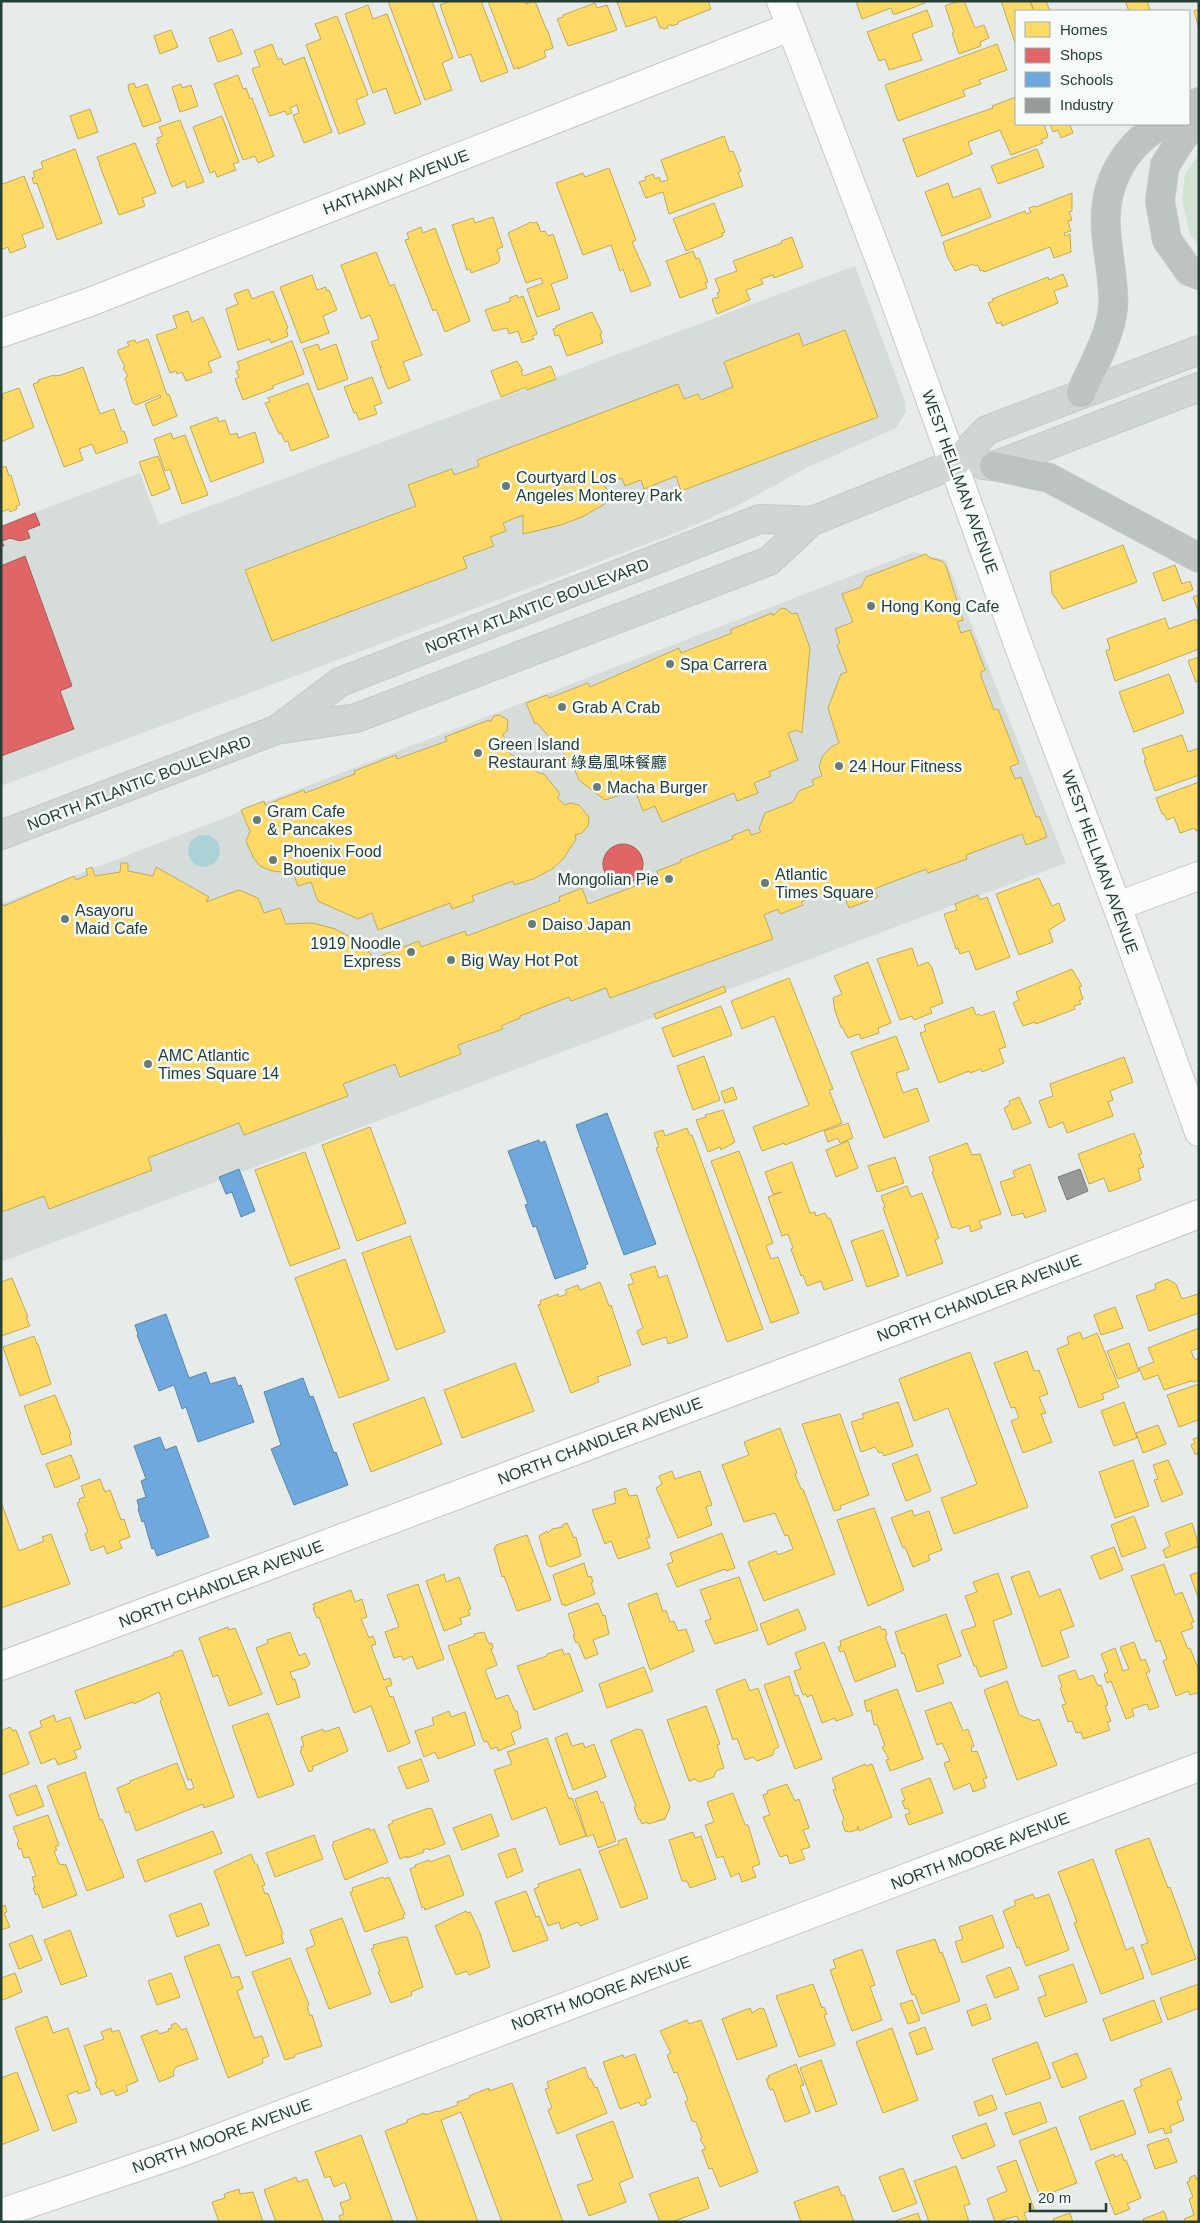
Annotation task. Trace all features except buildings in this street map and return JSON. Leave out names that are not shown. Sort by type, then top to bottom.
[{"type":"highway","points":[[1081,394],[1107,332],[1113,309],[1113,280],[1106,227],[1108,195],[1119,163],[1149,131],[1160,125]]},
{"type":"highway","points":[[1199,126],[1185,134],[1165,165],[1160,201],[1167,240],[1189,271],[1199,276]]},
{"type":"highway","points":[[994,466],[1049,478],[1199,558]]},
{"type":"main road","name":"NORTH ATLANTIC BOULEVARD","points":[[1,835],[276,730],[356,718],[769,561],[812,521],[954,464],[987,430],[1199,350]]},
{"type":"main road","name":"NORTH ATLANTIC BOULEVARD","points":[[954,464],[994,466],[1199,387]]},
{"type":"main road","name":"NORTH ATLANTIC BOULEVARD","points":[[276,730],[340,682],[760,519],[812,521]]},
{"type":"street","name":"WEST HELLMAN AVENUE","points":[[781,1],[887,279],[1018,644],[1117,906],[1199,1132]]},
{"type":"street","name":"HATHAWAY AVENUE","points":[[1,333],[74,308],[790,27]]},
{"type":"street","points":[[1117,906],[1199,876]]},
{"type":"street","name":"NORTH CHANDLER AVENUE","points":[[1,1666],[961,1306],[1199,1214]]},
{"type":"street","name":"NORTH MOORE AVENUE","points":[[1,2213],[182,2152],[1199,1768]]},
{"type":"shaded area","points":[[855,266],[905,401],[906,412],[896,428],[808,467],[733,508],[681,531],[1,786],[1,525],[140,473],[159,525]]},
{"type":"shaded area","name":"Atlantic Times Square","points":[[914,552],[946,560],[1066,863],[1,1262],[1,904]]},
{"type":"green space","points":[[1199,154],[1199,245],[1190,235],[1182,199],[1185,174]]},
{"type":"water","points":[[204,835],[210,836],[215,840],[219,845],[219,857],[215,862],[210,866],[204,867],[198,866],[193,862],[189,857],[188,851],[189,845],[193,840],[198,836]]},
{"type":"place","name":"Courtyard Los Angeles Monterey Park","points":[[506,486]]},
{"type":"place","name":"Hong Kong Cafe","points":[[871,606]]},
{"type":"place","name":"Spa Carrera","points":[[670,664]]},
{"type":"place","name":"Grab A Crab","points":[[562,707]]},
{"type":"place","name":"Green Island Restaurant 綠島風味餐廳","points":[[478,753]]},
{"type":"place","name":"24 Hour Fitness","points":[[839,766]]},
{"type":"place","name":"Macha Burger","points":[[597,787]]},
{"type":"place","name":"Gram Cafe & Pancakes","points":[[257,820]]},
{"type":"place","name":"Phoenix Food Boutique","points":[[273,860]]},
{"type":"place","name":"Mongolian Pie","points":[[669,879]]},
{"type":"place","name":"Atlantic Times Square","points":[[765,883]]},
{"type":"place","name":"Asayoru Maid Cafe","points":[[65,919]]},
{"type":"place","name":"Daiso Japan","points":[[532,924]]},
{"type":"place","name":"1919 Noodle Express","points":[[411,952]]},
{"type":"place","name":"Big Way Hot Pot","points":[[451,960]]},
{"type":"place","name":"AMC Atlantic Times Square 14","points":[[148,1064]]}]
